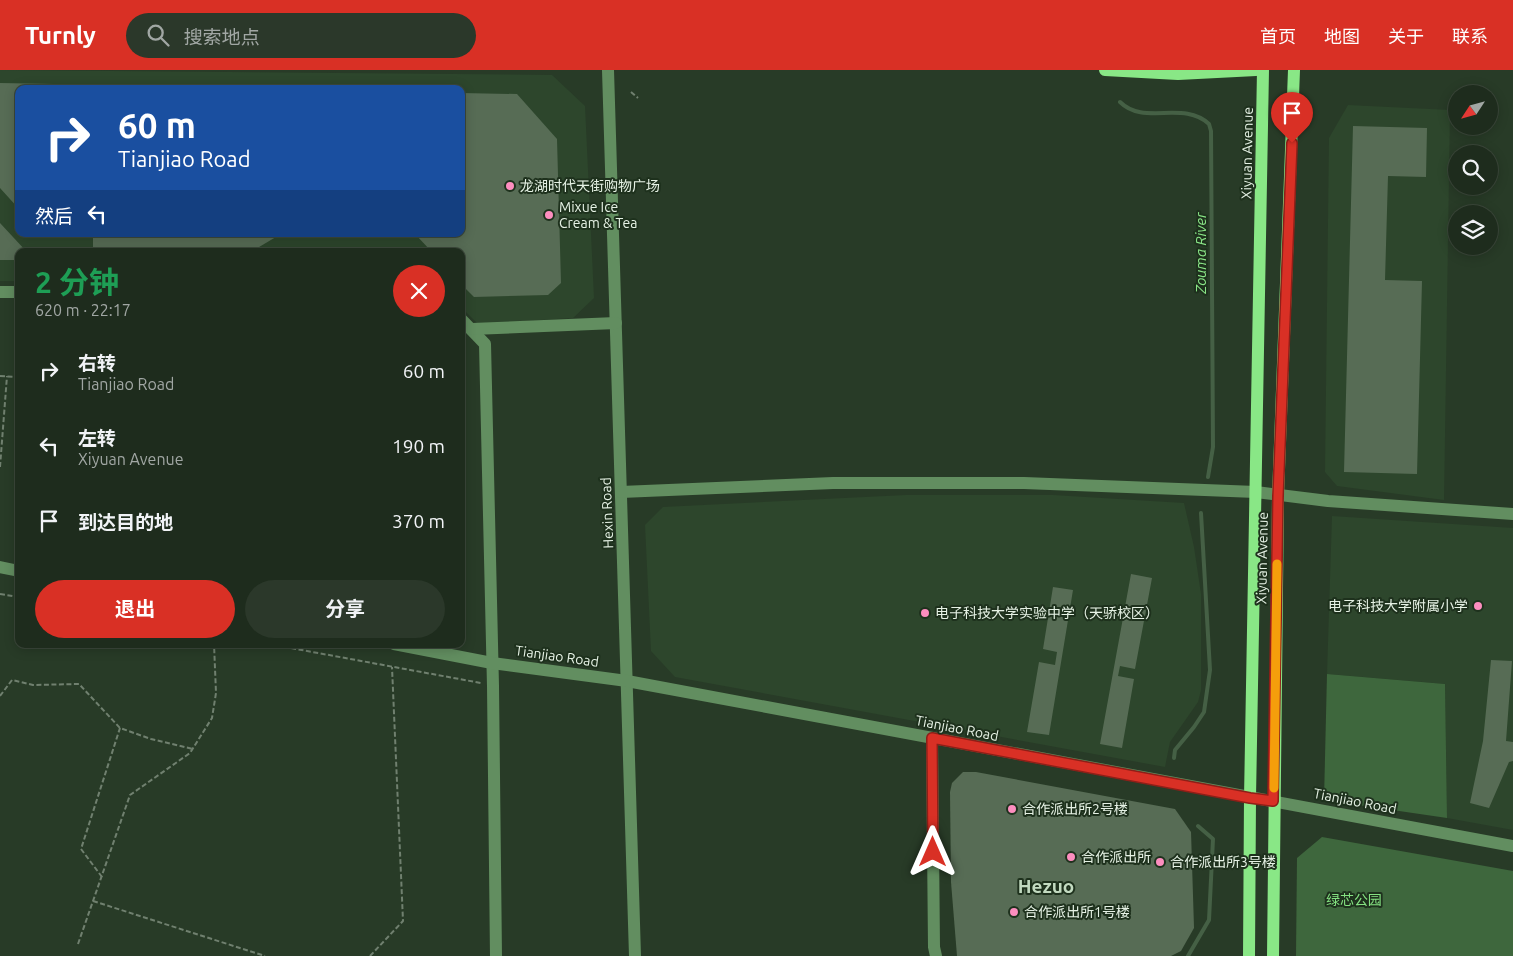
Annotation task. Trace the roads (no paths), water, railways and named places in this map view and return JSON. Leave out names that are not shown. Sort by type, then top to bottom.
[{"type":"main road","points":[[1105,70],[1178,74],[1256,70]]},
{"type":"main road","name":"Xiyuan Avenue","points":[[1249,956],[1263,70]]},
{"type":"main road","name":"Xiyuan Avenue","points":[[1272,956],[1278,496],[1294,70]]},
{"type":"street","name":"Hexin Road","points":[[608,70],[635,956]]},
{"type":"street","points":[[0,292],[15,292]]},
{"type":"street","points":[[465,323],[485,344],[493,686],[496,956]]},
{"type":"street","points":[[472,329],[616,323]]},
{"type":"street","points":[[621,492],[833,484],[1024,483],[1256,492],[1278,496],[1513,514]]},
{"type":"street","points":[[0,567],[15,570]]},
{"type":"street","name":"Tianjiao Road","points":[[415,648],[492,663],[627,681],[1513,846]]},
{"type":"street","points":[[932,738],[934,947],[936,956]]},
{"type":"waterway","name":"Zouma River","points":[[1120,102],[1130,109],[1140,112],[1188,114],[1199,117],[1209,124],[1211,131],[1213,447],[1208,477]]},
{"type":"waterway","name":"Zouma River","points":[[1174,758],[1175,750],[1204,712],[1210,670],[1201,513]]},
{"type":"waterway","name":"Zouma River","points":[[1188,956],[1209,920],[1213,839],[1198,826]]},
{"type":"place","name":"龙湖时代天街购物广场","points":[[510,186]]},
{"type":"place","name":"Mixue Ice Cream & Tea","points":[[549,215]]},
{"type":"place","name":"电子科技大学附属小学","points":[[1478,606]]},
{"type":"place","name":"电子科技大学实验中学（天骄校区）","points":[[925,613]]},
{"type":"place","name":"合作派出所2号楼","points":[[1012,809]]},
{"type":"place","name":"合作派出所","points":[[1071,857]]},
{"type":"place","name":"合作派出所3号楼","points":[[1160,862]]},
{"type":"place","name":"合作派出所1号楼","points":[[1014,912]]},
{"type":"district","name":"Hezuo","points":[[1046,886]]},
{"type":"park label","name":"绿芯公园","points":[[1354,900]]}]
